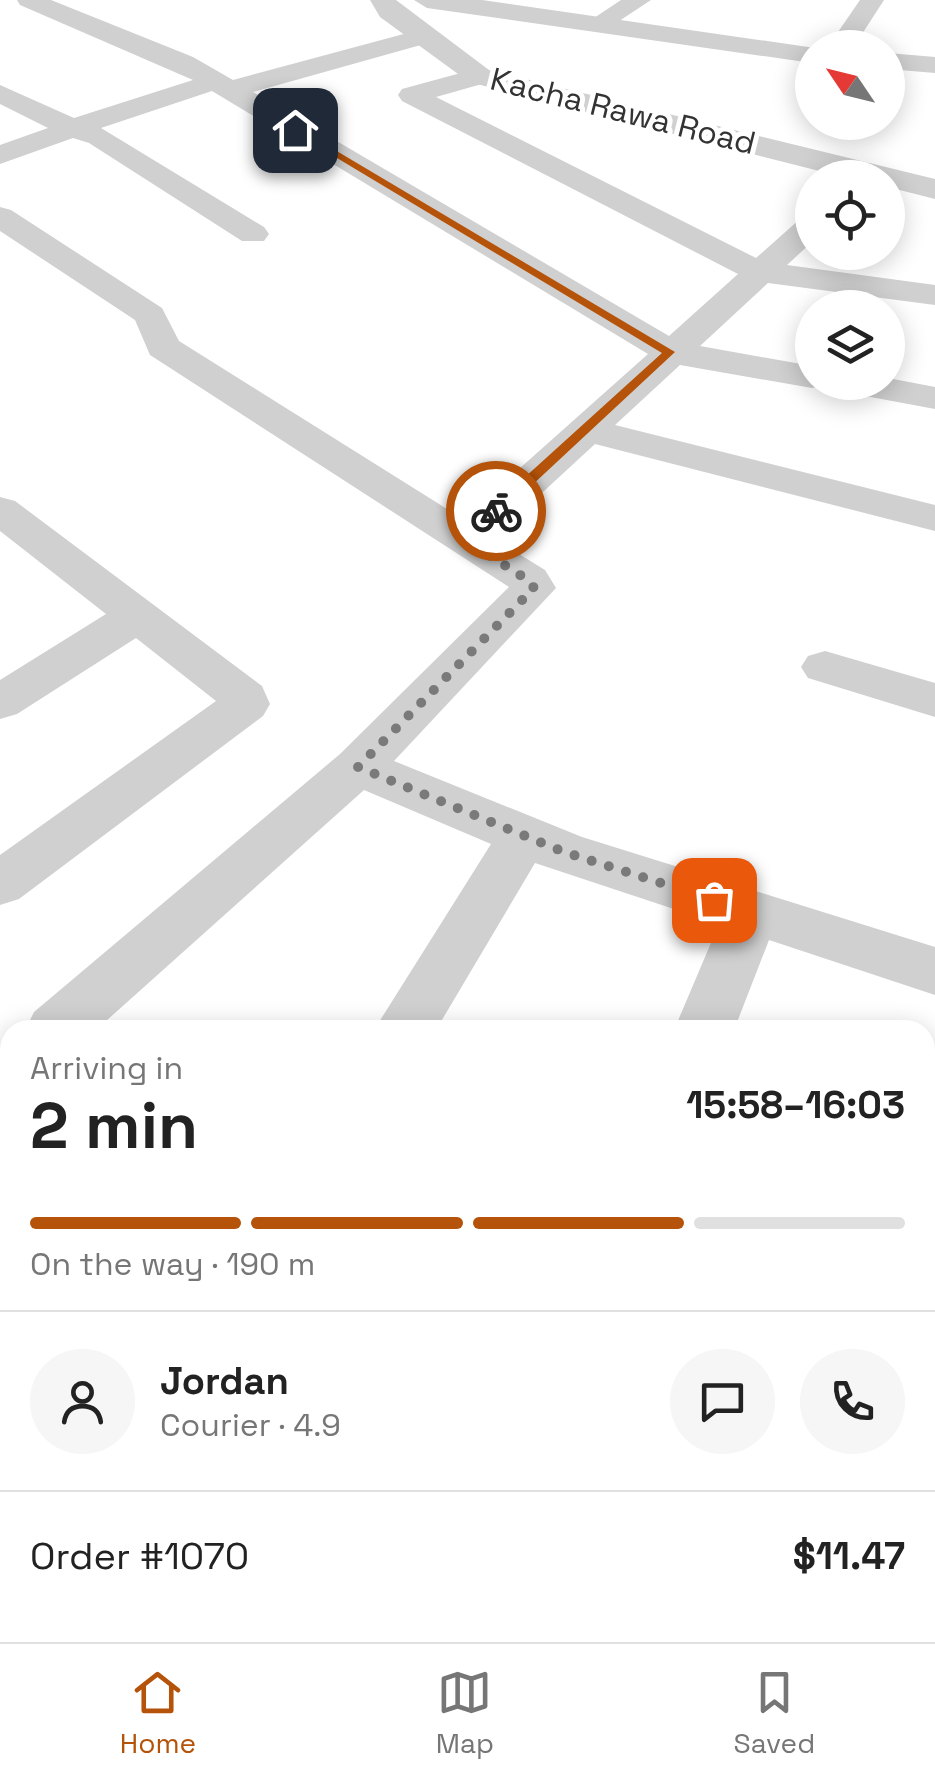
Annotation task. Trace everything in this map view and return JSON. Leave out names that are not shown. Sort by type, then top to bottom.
[{"type":"street","points":[[29,0],[184,63],[670,352],[795,374]]},
{"type":"street","name":"Kacha Rawa Road","points":[[383,0],[389,11],[480,76],[814,160]]},
{"type":"street","points":[[427,0],[795,53]]},
{"type":"street","points":[[598,24],[639,0]]},
{"type":"street","points":[[852,30],[872,0]]},
{"type":"street","points":[[0,155],[72,129],[222,86],[426,36]]},
{"type":"street","points":[[905,62],[935,65]]},
{"type":"street","points":[[480,76],[412,95],[645,217],[760,272],[935,296]]},
{"type":"street","points":[[0,93],[72,129],[99,137],[253,234]]},
{"type":"street","name":"Kacha Rawa Road","points":[[905,182],[935,189]]},
{"type":"street","points":[[0,217],[150,315],[163,348],[528,580],[534,588],[358,767],[67,1020]]},
{"type":"street","points":[[465,540],[795,240]]},
{"type":"street","points":[[905,393],[935,398]]},
{"type":"street","points":[[584,430],[935,518]]},
{"type":"street","points":[[0,884],[245,708],[244,698],[2,515]]},
{"type":"street","points":[[0,702],[137,616]]},
{"type":"street","points":[[825,667],[935,700]]},
{"type":"street","points":[[358,767],[524,836],[935,971]]},
{"type":"street","points":[[410,1020],[524,836]]},
{"type":"street","points":[[708,1020],[752,913]]},
{"type":"way so far","points":[[496,511],[465,540],[533,583],[534,588],[358,767],[564,852],[714,900]]},
{"type":"route","points":[[295,130],[670,352],[496,511]]}]
